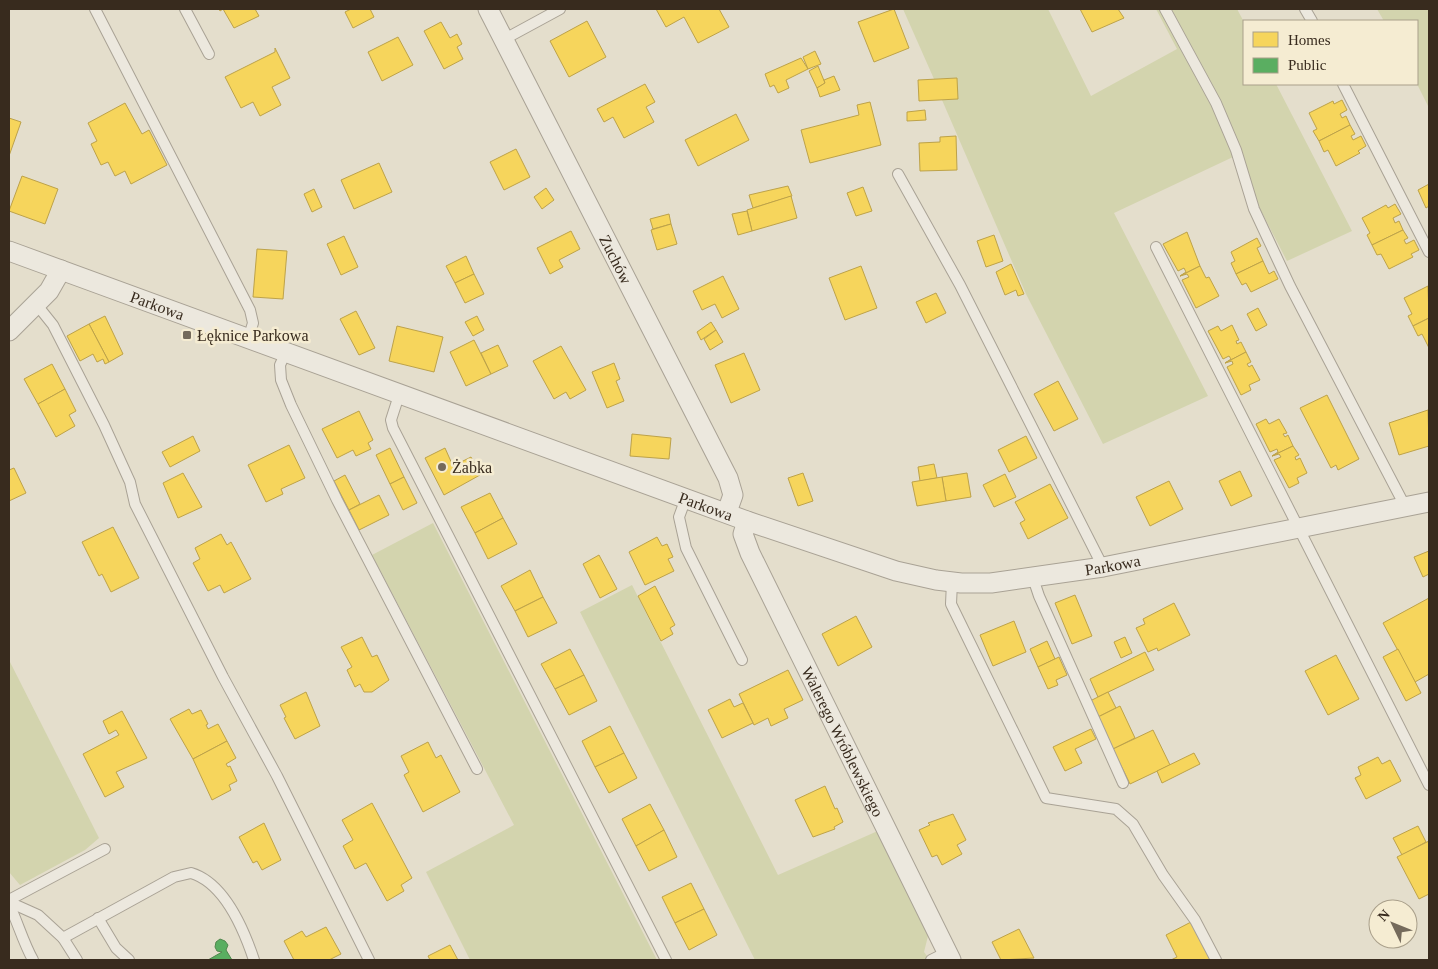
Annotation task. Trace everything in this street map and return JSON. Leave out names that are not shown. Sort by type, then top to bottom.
[{"type":"street","name":"Zuchów","points":[[488,9],[728,478],[733,494],[727,512]]},
{"type":"street","name":"Parkowa","points":[[9,251],[248,339],[400,392],[747,521],[896,570],[952,582],[991,583],[1103,567],[1429,502]]},
{"type":"street","points":[[9,331],[37,305],[56,281],[61,270]]},
{"type":"street","name":"Walerego Wróblewskiego","points":[[747,521],[743,534],[750,553],[943,958]]},
{"type":"lane","points":[[95,9],[250,310],[253,323],[248,339]]},
{"type":"lane","points":[[186,9],[209,54]]},
{"type":"lane","points":[[503,40],[560,9]]},
{"type":"lane","points":[[1164,9],[1216,103],[1236,150],[1254,209],[1290,286],[1406,508]]},
{"type":"lane","points":[[1305,9],[1311,20]]},
{"type":"lane","points":[[1345,85],[1429,252]]},
{"type":"lane","points":[[898,174],[960,285],[1103,567]]},
{"type":"lane","points":[[1156,247],[1429,785]]},
{"type":"lane","points":[[37,305],[53,325],[74,366],[128,477],[135,504],[223,678],[277,776],[369,960]]},
{"type":"lane","points":[[286,352],[280,365],[281,380],[291,405],[337,500],[476,769]]},
{"type":"lane","points":[[400,392],[391,420],[392,428],[666,960]]},
{"type":"lane","points":[[686,498],[679,517],[686,548],[742,660]]},
{"type":"lane","points":[[1033,578],[1039,596],[1123,783]]},
{"type":"lane","points":[[952,582],[951,604],[1046,798],[1116,809],[1133,824],[1163,875],[1195,920],[1216,960]]},
{"type":"lane","points":[[9,902],[105,850]]},
{"type":"lane","points":[[63,938],[174,877],[191,873],[207,882],[222,896],[254,960]]},
{"type":"lane","points":[[9,902],[38,915],[63,938],[77,960]]},
{"type":"lane","points":[[9,902],[21,927],[25,946],[33,960]]},
{"type":"lane","points":[[98,918],[116,948],[129,960]]},
{"type":"green space","points":[[903,9],[1048,9],[1091,96],[1177,49],[1156,9],[1237,9],[1243,20],[1243,85],[1277,85],[1352,231],[1287,261],[1233,157],[1114,213],[1208,396],[1103,444],[1026,294],[942,100],[957,99],[957,78],[934,79]]},
{"type":"green space","points":[[1377,9],[1429,9],[1429,108],[1418,85],[1418,20],[1383,20]]},
{"type":"green space","points":[[433,523],[657,960],[470,960],[426,872],[514,825],[372,555]]},
{"type":"green space","points":[[632,585],[778,875],[880,830],[929,932],[924,952],[930,960],[755,960],[580,612]]},
{"type":"green space","points":[[9,660],[99,838],[85,850],[20,885],[9,872]]},
{"type":"building: Homes","points":[[223,9],[255,9],[259,16],[234,28]]},
{"type":"building: Homes","points":[[351,9],[370,9],[374,17],[353,28],[345,12]]},
{"type":"building: Homes","points":[[656,9],[719,9],[729,27],[698,43],[684,17],[666,27]]},
{"type":"building: Homes","points":[[894,9],[909,48],[874,62],[858,22]]},
{"type":"building: Homes","points":[[1080,9],[1118,9],[1124,18],[1092,32]]},
{"type":"building: Homes","points":[[587,21],[606,57],[569,77],[550,41]]},
{"type":"building: Homes","points":[[441,22],[450,38],[457,34],[462,44],[457,47],[463,59],[444,69],[424,31]]},
{"type":"building: Homes","points":[[398,37],[413,65],[382,81],[368,52]]},
{"type":"building: Homes","points":[[275,48],[290,78],[272,87],[281,105],[260,116],[253,102],[241,108],[225,77],[275,52]]},
{"type":"building: Homes","points":[[815,51],[821,64],[808,69],[803,57]]},
{"type":"building: Homes","points":[[801,58],[808,69],[786,80],[789,88],[778,93],[774,85],[770,87],[765,74]]},
{"type":"building: Homes","points":[[818,66],[825,83],[817,88],[809,71]]},
{"type":"building: Homes","points":[[834,76],[840,90],[820,97],[817,88],[825,83],[824,80]]},
{"type":"building: Homes","points":[[957,78],[958,99],[919,101],[918,80]]},
{"type":"building: Homes","points":[[645,84],[655,102],[646,107],[654,122],[624,138],[613,117],[604,122],[597,109]]},
{"type":"building: Homes","points":[[1342,100],[1347,110],[1340,114],[1342,118],[1346,116],[1350,125],[1319,141],[1313,131],[1317,129],[1309,113],[1333,101],[1334,104]]},
{"type":"building: Homes","points":[[870,102],[881,145],[810,163],[801,130],[859,115],[857,105]]},
{"type":"building: Homes","points":[[125,103],[142,134],[149,130],[167,165],[131,184],[125,171],[115,176],[108,162],[101,165],[91,144],[97,141],[88,123]]},
{"type":"building: Homes","points":[[925,110],[926,120],[907,121],[907,112]]},
{"type":"building: Homes","points":[[736,114],[749,140],[698,166],[685,140]]},
{"type":"building: Homes","points":[[9,118],[21,122],[9,156]]},
{"type":"building: Homes","points":[[1350,125],[1355,134],[1351,136],[1353,140],[1361,136],[1366,146],[1358,151],[1360,153],[1336,166],[1328,150],[1324,152],[1319,141]]},
{"type":"building: Homes","points":[[956,136],[957,170],[920,171],[919,143],[940,142],[940,137]]},
{"type":"building: Homes","points":[[516,149],[530,177],[504,190],[490,162]]},
{"type":"building: Homes","points":[[379,163],[392,192],[354,209],[341,180]]},
{"type":"building: Homes","points":[[22,176],[58,189],[45,224],[9,211]]},
{"type":"building: Homes","points":[[1429,184],[1429,206],[1426,208],[1418,190]]},
{"type":"building: Homes","points":[[788,186],[792,196],[753,208],[749,195]]},
{"type":"building: Homes","points":[[863,187],[872,211],[856,216],[847,193]]},
{"type":"building: Homes","points":[[546,188],[554,200],[542,209],[534,197]]},
{"type":"building: Homes","points":[[314,189],[322,207],[312,212],[304,194]]},
{"type":"building: Homes","points":[[791,196],[797,218],[752,231],[747,210]]},
{"type":"building: Homes","points":[[1395,204],[1401,214],[1393,218],[1395,223],[1399,221],[1403,230],[1372,245],[1367,235],[1370,233],[1362,218],[1386,205],[1388,208]]},
{"type":"building: Homes","points":[[747,211],[752,231],[738,235],[732,214]]},
{"type":"building: Homes","points":[[669,214],[671,224],[653,229],[650,219]]},
{"type":"building: Homes","points":[[671,224],[677,244],[657,250],[651,230]]},
{"type":"building: Homes","points":[[1403,230],[1408,238],[1404,240],[1406,244],[1414,240],[1419,250],[1411,254],[1413,257],[1389,269],[1381,254],[1377,255],[1372,245]]},
{"type":"building: Homes","points":[[571,231],[580,249],[559,260],[563,267],[550,274],[537,248]]},
{"type":"building: Homes","points":[[1187,232],[1200,266],[1180,276],[1186,272],[1184,268],[1178,271],[1163,244]]},
{"type":"building: Homes","points":[[994,235],[1003,261],[986,267],[977,241]]},
{"type":"building: Homes","points":[[344,236],[358,267],[341,275],[327,244]]},
{"type":"building: Homes","points":[[1257,238],[1261,246],[1257,248],[1263,261],[1236,274],[1231,263],[1235,261],[1231,252]]},
{"type":"building: Homes","points":[[257,249],[287,251],[283,299],[253,297]]},
{"type":"building: Homes","points":[[466,256],[474,274],[455,283],[446,266]]},
{"type":"building: Homes","points":[[1263,261],[1269,274],[1274,271],[1278,279],[1251,292],[1246,283],[1242,285],[1236,274]]},
{"type":"building: Homes","points":[[1011,264],[1024,294],[1018,296],[1016,290],[1005,295],[996,272]]},
{"type":"building: Homes","points":[[861,266],[877,308],[845,320],[829,278]]},
{"type":"building: Homes","points":[[1200,266],[1206,278],[1209,277],[1219,296],[1196,308],[1182,280],[1189,277],[1187,274],[1180,276]]},
{"type":"building: Homes","points":[[474,274],[484,294],[465,303],[455,283]]},
{"type":"building: Homes","points":[[723,276],[739,309],[722,318],[715,304],[702,310],[693,291]]},
{"type":"building: Homes","points":[[1428,286],[1429,318],[1413,326],[1408,316],[1412,314],[1404,298]]},
{"type":"building: Homes","points":[[936,293],[946,313],[926,323],[916,302]]},
{"type":"building: Homes","points":[[1258,308],[1267,325],[1256,331],[1247,314]]},
{"type":"building: Homes","points":[[356,311],[375,348],[359,355],[340,319]]},
{"type":"building: Homes","points":[[105,316],[123,354],[109,362],[89,324]]},
{"type":"building: Homes","points":[[477,316],[484,330],[473,336],[465,322]]},
{"type":"building: Homes","points":[[1429,318],[1429,348],[1422,334],[1418,336],[1413,326]]},
{"type":"building: Homes","points":[[711,322],[716,330],[701,340],[697,332]]},
{"type":"building: Homes","points":[[89,324],[109,362],[105,364],[103,359],[97,362],[93,354],[80,361],[67,336]]},
{"type":"building: Homes","points":[[1232,325],[1239,340],[1236,341],[1237,344],[1241,342],[1246,352],[1225,363],[1231,359],[1229,356],[1223,359],[1208,331],[1218,326],[1221,331]]},
{"type":"building: Homes","points":[[397,326],[443,337],[434,372],[389,361]]},
{"type":"building: Homes","points":[[716,330],[723,342],[710,350],[704,339]]},
{"type":"building: Homes","points":[[474,340],[491,374],[466,386],[450,352]]},
{"type":"building: Homes","points":[[498,345],[508,366],[491,374],[481,353]]},
{"type":"building: Homes","points":[[561,346],[586,390],[570,399],[566,392],[554,399],[533,361]]},
{"type":"building: Homes","points":[[1246,352],[1251,362],[1247,364],[1249,367],[1252,365],[1260,380],[1249,385],[1251,390],[1241,395],[1227,367],[1233,364],[1232,361],[1225,363]]},
{"type":"building: Homes","points":[[744,353],[760,390],[731,403],[715,365]]},
{"type":"building: Homes","points":[[614,363],[620,379],[616,381],[624,401],[607,408],[592,372]]},
{"type":"building: Homes","points":[[52,364],[65,389],[38,404],[24,379]]},
{"type":"building: Homes","points":[[1058,381],[1078,419],[1054,431],[1034,394]]},
{"type":"building: Homes","points":[[65,389],[76,411],[69,415],[75,426],[56,437],[38,404]]},
{"type":"building: Homes","points":[[1327,395],[1359,459],[1338,470],[1336,465],[1331,468],[1300,408]]},
{"type":"building: Homes","points":[[1428,410],[1429,446],[1399,455],[1389,423]]},
{"type":"building: Homes","points":[[359,411],[373,440],[368,443],[371,449],[356,456],[353,450],[337,458],[322,429]]},
{"type":"building: Homes","points":[[1266,419],[1269,424],[1279,419],[1287,433],[1283,434],[1285,437],[1288,435],[1293,446],[1272,456],[1278,452],[1277,449],[1270,452],[1256,424]]},
{"type":"building: Homes","points":[[632,434],[671,438],[669,459],[630,456]]},
{"type":"building: Homes","points":[[193,436],[200,451],[170,467],[162,452]]},
{"type":"building: Homes","points":[[1026,436],[1037,458],[1009,472],[998,450]]},
{"type":"building: Homes","points":[[289,445],[305,478],[281,489],[283,494],[266,502],[248,465]]},
{"type":"building: Homes","points":[[1293,446],[1299,455],[1295,457],[1296,460],[1300,458],[1307,473],[1297,478],[1299,483],[1289,488],[1274,460],[1281,457],[1279,454],[1272,456]]},
{"type":"building: Homes","points":[[390,448],[404,477],[390,484],[376,455]]},
{"type":"building: Homes","points":[[445,448],[453,466],[471,457],[480,475],[444,495],[425,458]]},
{"type":"building: Homes","points":[[934,464],[937,478],[920,481],[918,467]]},
{"type":"building: Homes","points":[[14,468],[26,493],[9,501],[9,470]]},
{"type":"building: Homes","points":[[1240,471],[1252,496],[1231,506],[1219,481]]},
{"type":"building: Homes","points":[[183,473],[202,507],[178,518],[163,483]]},
{"type":"building: Homes","points":[[803,473],[813,501],[798,506],[788,478]]},
{"type":"building: Homes","points":[[967,473],[971,497],[946,501],[942,477]]},
{"type":"building: Homes","points":[[1005,474],[1016,497],[994,507],[983,485]]},
{"type":"building: Homes","points":[[345,475],[360,504],[349,510],[334,481]]},
{"type":"building: Homes","points":[[404,477],[417,503],[403,510],[390,484]]},
{"type":"building: Homes","points":[[942,477],[946,501],[917,506],[912,482]]},
{"type":"building: Homes","points":[[1169,481],[1183,509],[1150,526],[1136,497]]},
{"type":"building: Homes","points":[[1050,484],[1068,518],[1028,539],[1020,523],[1025,520],[1015,502]]},
{"type":"building: Homes","points":[[490,493],[503,518],[475,533],[461,507]]},
{"type":"building: Homes","points":[[379,495],[389,515],[359,530],[349,510]]},
{"type":"building: Homes","points":[[503,518],[517,544],[488,559],[475,533]]},
{"type":"building: Homes","points":[[113,527],[139,578],[111,592],[102,574],[99,576],[82,542]]},
{"type":"building: Homes","points":[[221,534],[227,545],[231,542],[251,579],[224,593],[220,585],[208,591],[193,563],[200,559],[195,548]]},
{"type":"building: Homes","points":[[657,537],[662,546],[667,544],[673,557],[668,559],[674,571],[645,585],[629,552]]},
{"type":"building: Homes","points":[[1429,551],[1429,574],[1423,577],[1414,557]]},
{"type":"building: Homes","points":[[599,555],[617,589],[600,598],[583,564]]},
{"type":"building: Homes","points":[[530,570],[543,597],[515,611],[501,586]]},
{"type":"building: Homes","points":[[655,586],[675,625],[670,628],[673,634],[661,641],[638,596]]},
{"type":"building: Homes","points":[[1075,595],[1092,636],[1072,644],[1055,603]]},
{"type":"building: Homes","points":[[543,597],[557,623],[528,637],[515,611]]},
{"type":"building: Homes","points":[[1429,598],[1429,674],[1415,682],[1383,623]]},
{"type":"building: Homes","points":[[1174,603],[1190,635],[1158,651],[1157,648],[1148,652],[1136,628],[1145,624],[1143,619]]},
{"type":"building: Homes","points":[[856,616],[872,647],[838,666],[822,634]]},
{"type":"building: Homes","points":[[1014,621],[1026,652],[993,666],[980,635]]},
{"type":"building: Homes","points":[[362,637],[372,657],[377,655],[389,680],[372,692],[364,692],[360,684],[355,687],[347,670],[352,667],[341,647]]},
{"type":"building: Homes","points":[[1125,637],[1132,653],[1121,658],[1114,642]]},
{"type":"building: Homes","points":[[1047,641],[1055,659],[1038,667],[1030,649]]},
{"type":"building: Homes","points":[[570,649],[584,675],[555,689],[541,664]]},
{"type":"building: Homes","points":[[1398,649],[1421,693],[1406,701],[1383,657]]},
{"type":"building: Homes","points":[[1145,652],[1154,670],[1098,697],[1090,679]]},
{"type":"building: Homes","points":[[1336,655],[1359,699],[1328,715],[1305,671]]},
{"type":"building: Homes","points":[[1059,657],[1067,675],[1056,680],[1058,685],[1048,689],[1038,667]]},
{"type":"building: Homes","points":[[788,670],[803,700],[784,709],[788,718],[771,726],[768,718],[754,725],[739,694]]},
{"type":"building: Homes","points":[[584,675],[597,701],[569,715],[555,689]]},
{"type":"building: Homes","points":[[306,692],[320,726],[295,739],[284,718],[286,717],[280,705]]},
{"type":"building: Homes","points":[[1108,692],[1116,708],[1098,717],[1090,701]]},
{"type":"building: Homes","points":[[730,699],[734,707],[743,703],[753,723],[722,738],[708,710]]},
{"type":"building: Homes","points":[[1120,706],[1135,738],[1113,749],[1098,717]]},
{"type":"building: Homes","points":[[189,709],[192,714],[201,710],[208,724],[206,725],[208,729],[218,724],[227,741],[193,759],[170,719]]},
{"type":"building: Homes","points":[[122,711],[147,758],[116,772],[124,787],[105,797],[83,754],[119,735],[116,730],[109,734],[103,721]]},
{"type":"building: Homes","points":[[610,726],[624,753],[595,767],[582,741]]},
{"type":"building: Homes","points":[[1091,729],[1096,739],[1075,749],[1082,763],[1065,771],[1053,747]]},
{"type":"building: Homes","points":[[1153,730],[1170,765],[1130,784],[1113,749]]},
{"type":"building: Homes","points":[[227,741],[236,758],[226,764],[228,767],[230,766],[237,781],[229,785],[231,790],[212,800],[193,759]]},
{"type":"building: Homes","points":[[428,742],[436,758],[441,755],[460,792],[423,812],[404,775],[409,772],[401,756]]},
{"type":"building: Homes","points":[[624,753],[637,778],[609,793],[595,767]]},
{"type":"building: Homes","points":[[1194,753],[1200,764],[1162,783],[1157,771]]},
{"type":"building: Homes","points":[[1378,757],[1382,764],[1390,760],[1401,781],[1366,799],[1355,778],[1361,775],[1358,767]]},
{"type":"building: Homes","points":[[825,786],[843,822],[834,827],[835,829],[813,837],[795,800]]},
{"type":"building: Homes","points":[[372,803],[412,878],[401,885],[404,891],[387,901],[366,863],[355,869],[343,846],[353,840],[342,820]]},
{"type":"building: Homes","points":[[650,804],[664,830],[636,846],[622,819]]},
{"type":"building: Homes","points":[[953,814],[966,840],[957,845],[962,854],[942,865],[937,855],[932,857],[919,830],[930,825],[928,823]]},
{"type":"building: Homes","points":[[264,823],[281,860],[262,870],[257,861],[253,863],[239,837]]},
{"type":"building: Homes","points":[[1418,826],[1426,842],[1402,855],[1393,838]]},
{"type":"building: Homes","points":[[664,830],[677,857],[649,871],[636,846]]},
{"type":"building: Homes","points":[[1429,841],[1429,894],[1419,899],[1397,857]]},
{"type":"building: Homes","points":[[691,883],[704,909],[675,923],[662,897]]},
{"type":"building: Homes","points":[[704,909],[717,935],[689,950],[675,923]]},
{"type":"building: Homes","points":[[1191,922],[1211,960],[1171,960],[1177,957],[1166,935]]},
{"type":"building: Homes","points":[[326,927],[341,954],[329,960],[294,960],[284,941],[302,931],[306,937]]},
{"type":"building: Homes","points":[[1019,929],[1034,958],[1001,960],[992,942]]},
{"type":"building: Homes","points":[[450,945],[458,960],[430,960],[428,956]]},
{"type":"building: Public","points":[[220,939],[228,945],[226,950],[232,960],[208,960],[222,952],[217,951],[215,947],[216,942]]},
{"type":"place","name":"Łęknice Parkowa","points":[[187,335]]},
{"type":"place","name":"Żabka","points":[[442,467]]}]
